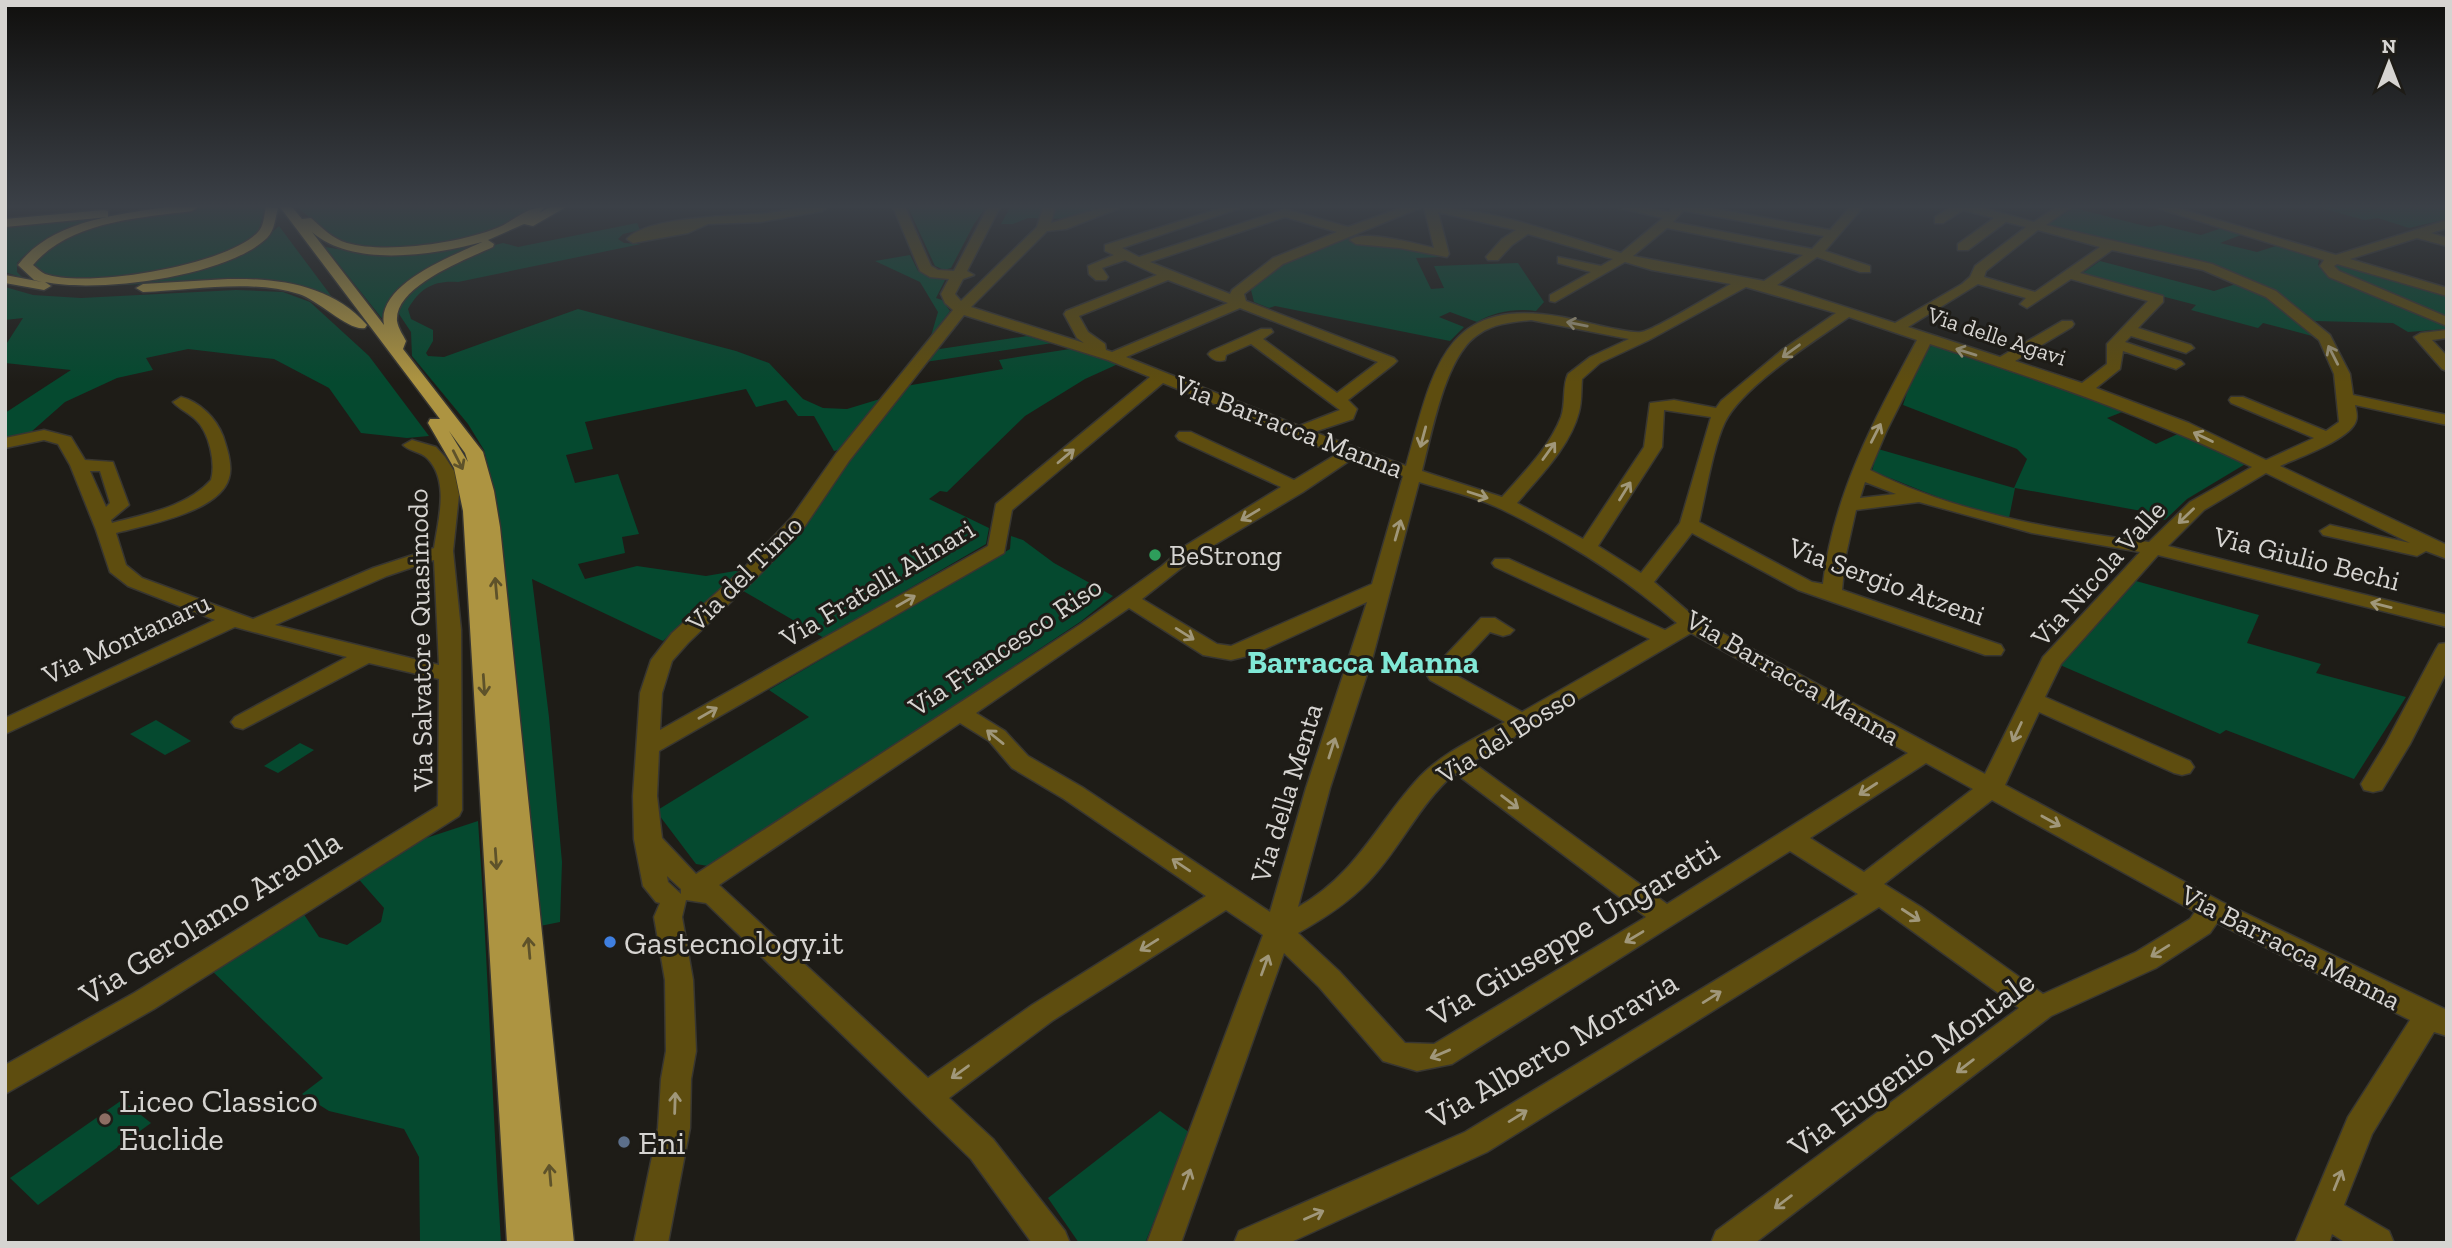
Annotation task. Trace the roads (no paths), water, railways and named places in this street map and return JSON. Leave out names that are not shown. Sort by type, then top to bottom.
[{"type":"highway","points":[[24,265],[36,277],[66,282],[133,279],[194,265]]},
{"type":"highway","points":[[319,265],[360,325],[444,433],[463,468],[472,511],[557,1243]]},
{"type":"highway","points":[[326,265],[474,452],[485,491],[491,527],[524,1243]]},
{"type":"highway","points":[[395,351],[399,341],[390,321],[393,309],[406,289],[446,265]]},
{"type":"highway","points":[[5,279],[73,290],[225,284],[292,288],[311,293],[360,325]]},
{"type":"street","points":[[924,265],[935,274],[996,275]]},
{"type":"street","points":[[962,265],[948,297],[964,310]]},
{"type":"street","name":"Via del Timo","points":[[651,1243],[674,1128],[676,1079],[681,1051],[679,980],[668,917],[682,891],[656,886],[647,839],[645,796],[651,693],[662,660],[680,638],[776,547],[798,522],[842,458],[964,310],[1006,265]]},
{"type":"street","points":[[1101,277],[1096,274],[1095,267],[1102,265]]},
{"type":"street","points":[[1148,265],[1389,361],[1337,401]]},
{"type":"street","points":[[1240,303],[1237,292],[1272,265]]},
{"type":"street","points":[[1583,265],[1604,271]]},
{"type":"street","points":[[1555,298],[1614,265]]},
{"type":"street","name":"Via delle Agavi","points":[[1655,265],[1766,286],[2084,389],[2183,427],[2447,554]]},
{"type":"street","points":[[1766,286],[1798,265]]},
{"type":"street","points":[[1855,265],[1865,268]]},
{"type":"street","points":[[1895,329],[1976,279],[1985,265]]},
{"type":"street","points":[[1976,279],[2032,301],[2084,265]]},
{"type":"street","points":[[2199,265],[2272,294],[2325,338],[2342,374],[2349,419],[2346,425],[2328,438],[2237,400]]},
{"type":"street","points":[[2327,265],[2334,274],[2447,322]]},
{"type":"street","points":[[2359,265],[2444,289]]},
{"type":"street","points":[[1168,275],[1071,314],[1082,335],[1113,356],[1240,303]]},
{"type":"street","points":[[2071,275],[2158,299],[2138,318],[2131,331],[2115,344]]},
{"type":"street","points":[[1506,504],[1551,450],[1564,429],[1573,403],[1574,377],[1595,360],[1644,337],[1743,283]]},
{"type":"street","name":"Via Barracca Manna","points":[[964,310],[1113,356],[1350,453],[1506,504],[1586,547],[1643,583],[1691,624],[2212,909],[2438,1020]]},
{"type":"street","points":[[1643,583],[1689,524],[1719,414],[1727,404],[1787,353],[1847,312]]},
{"type":"street","name":"Via della Menta","points":[[1164,1243],[1278,931],[1318,788],[1382,587],[1432,404],[1455,347],[1473,331],[1496,320],[1531,316],[1644,337]]},
{"type":"street","points":[[1220,357],[1216,354],[1287,321]]},
{"type":"street","points":[[2001,363],[2067,324]]},
{"type":"street","points":[[2131,331],[2186,348]]},
{"type":"street","points":[[2447,334],[2421,337],[2447,366]]},
{"type":"street","points":[[1062,341],[1082,335]]},
{"type":"street","points":[[1254,338],[1349,409],[1347,415],[1297,433]]},
{"type":"street","points":[[1832,593],[1850,505],[1860,472],[1870,445],[1925,339]]},
{"type":"street","points":[[2115,344],[2176,364]]},
{"type":"street","points":[[2084,389],[2115,366],[2115,344]]},
{"type":"street","name":"Via Fratelli Alinari","points":[[649,747],[997,549],[1003,508],[1160,377]]},
{"type":"street","points":[[2347,398],[2447,420]]},
{"type":"street","points":[[104,525],[190,503],[209,492],[219,482],[222,474],[215,431],[197,412],[181,402]]},
{"type":"street","points":[[1586,547],[1596,537],[1653,447],[1656,406],[1674,405],[1719,414]]},
{"type":"street","points":[[5,443],[44,435],[65,440],[79,464],[104,525],[117,568],[135,582],[244,623],[366,656],[448,674]]},
{"type":"street","points":[[1185,436],[1297,488]]},
{"type":"street","name":"Via Nicola Valle","points":[[1991,788],[2051,662],[2154,548],[2197,506],[2264,467],[2328,438]]},
{"type":"street","name":"Via Salvatore Quasimodo","points":[[412,445],[430,452],[445,471],[450,495],[443,551],[450,630],[450,810]]},
{"type":"street","name":"Via Francesco Riso","points":[[682,891],[961,714],[1088,628],[1169,570],[1192,550],[1350,453]]},
{"type":"street","name":"Via Giulio Bechi","points":[[1860,472],[1920,497],[2019,526],[2115,544],[2154,548],[2447,621]]},
{"type":"street","points":[[1850,505],[1920,497]]},
{"type":"street","name":"Via Sergio Atzeni","points":[[1689,524],[1805,586],[1993,650]]},
{"type":"street","points":[[2330,531],[2447,554]]},
{"type":"street","name":"Via Montanaru","points":[[5,727],[244,623],[443,551]]},
{"type":"street","points":[[1502,563],[1667,639]]},
{"type":"street","points":[[1127,598],[1211,650],[1231,653],[1244,650],[1382,587]]},
{"type":"street","points":[[1503,630],[1488,622],[1438,676],[1520,721]]},
{"type":"street","name":"Via del Bosso","points":[[1278,931],[1319,908],[1359,875],[1425,786],[1455,761],[1691,624]]},
{"type":"street","points":[[2373,784],[2398,744],[2447,649]]},
{"type":"street","points":[[243,722],[366,656]]},
{"type":"street","points":[[2032,699],[2182,767]]},
{"type":"street","name":"Via Giuseppe Ungaretti","points":[[961,714],[997,736],[1020,762],[1073,793],[1278,931],[1329,979],[1394,1052],[1408,1058],[1426,1060],[1441,1055],[1665,918],[1926,752]]},
{"type":"street","points":[[1455,761],[1665,918]]},
{"type":"street","name":"Via Alberto Moravia","points":[[1251,1243],[1476,1142],[1871,891],[1991,788]]},
{"type":"street","name":"Via Gerolamo Araolla","points":[[5,1081],[144,1001],[450,810]]},
{"type":"street","points":[[1791,839],[1911,914],[2041,1008]]},
{"type":"street","points":[[682,891],[713,893],[982,1149],[1053,1243]]},
{"type":"street","points":[[926,1097],[1042,1013],[1227,896]]},
{"type":"street","points":[[1287,901],[1319,908]]},
{"type":"street","name":"Via Eugenio Montale","points":[[1728,1243],[2041,1008],[2146,960],[2200,926],[2212,909]]},
{"type":"street","points":[[2312,1243],[2360,1127],[2438,1020]]},
{"type":"street","points":[[2326,1212],[2377,1243]]},
{"type":"place","name":"BeStrong","points":[[1155,555]]},
{"type":"place","name":"Gastecnology.it","points":[[610,942]]},
{"type":"place","name":"Liceo Classico Euclide","points":[[105,1119]]},
{"type":"place","name":"Eni","points":[[624,1142]]},
{"type":"district","name":"Barracca Manna","points":[[1363,662]]}]
